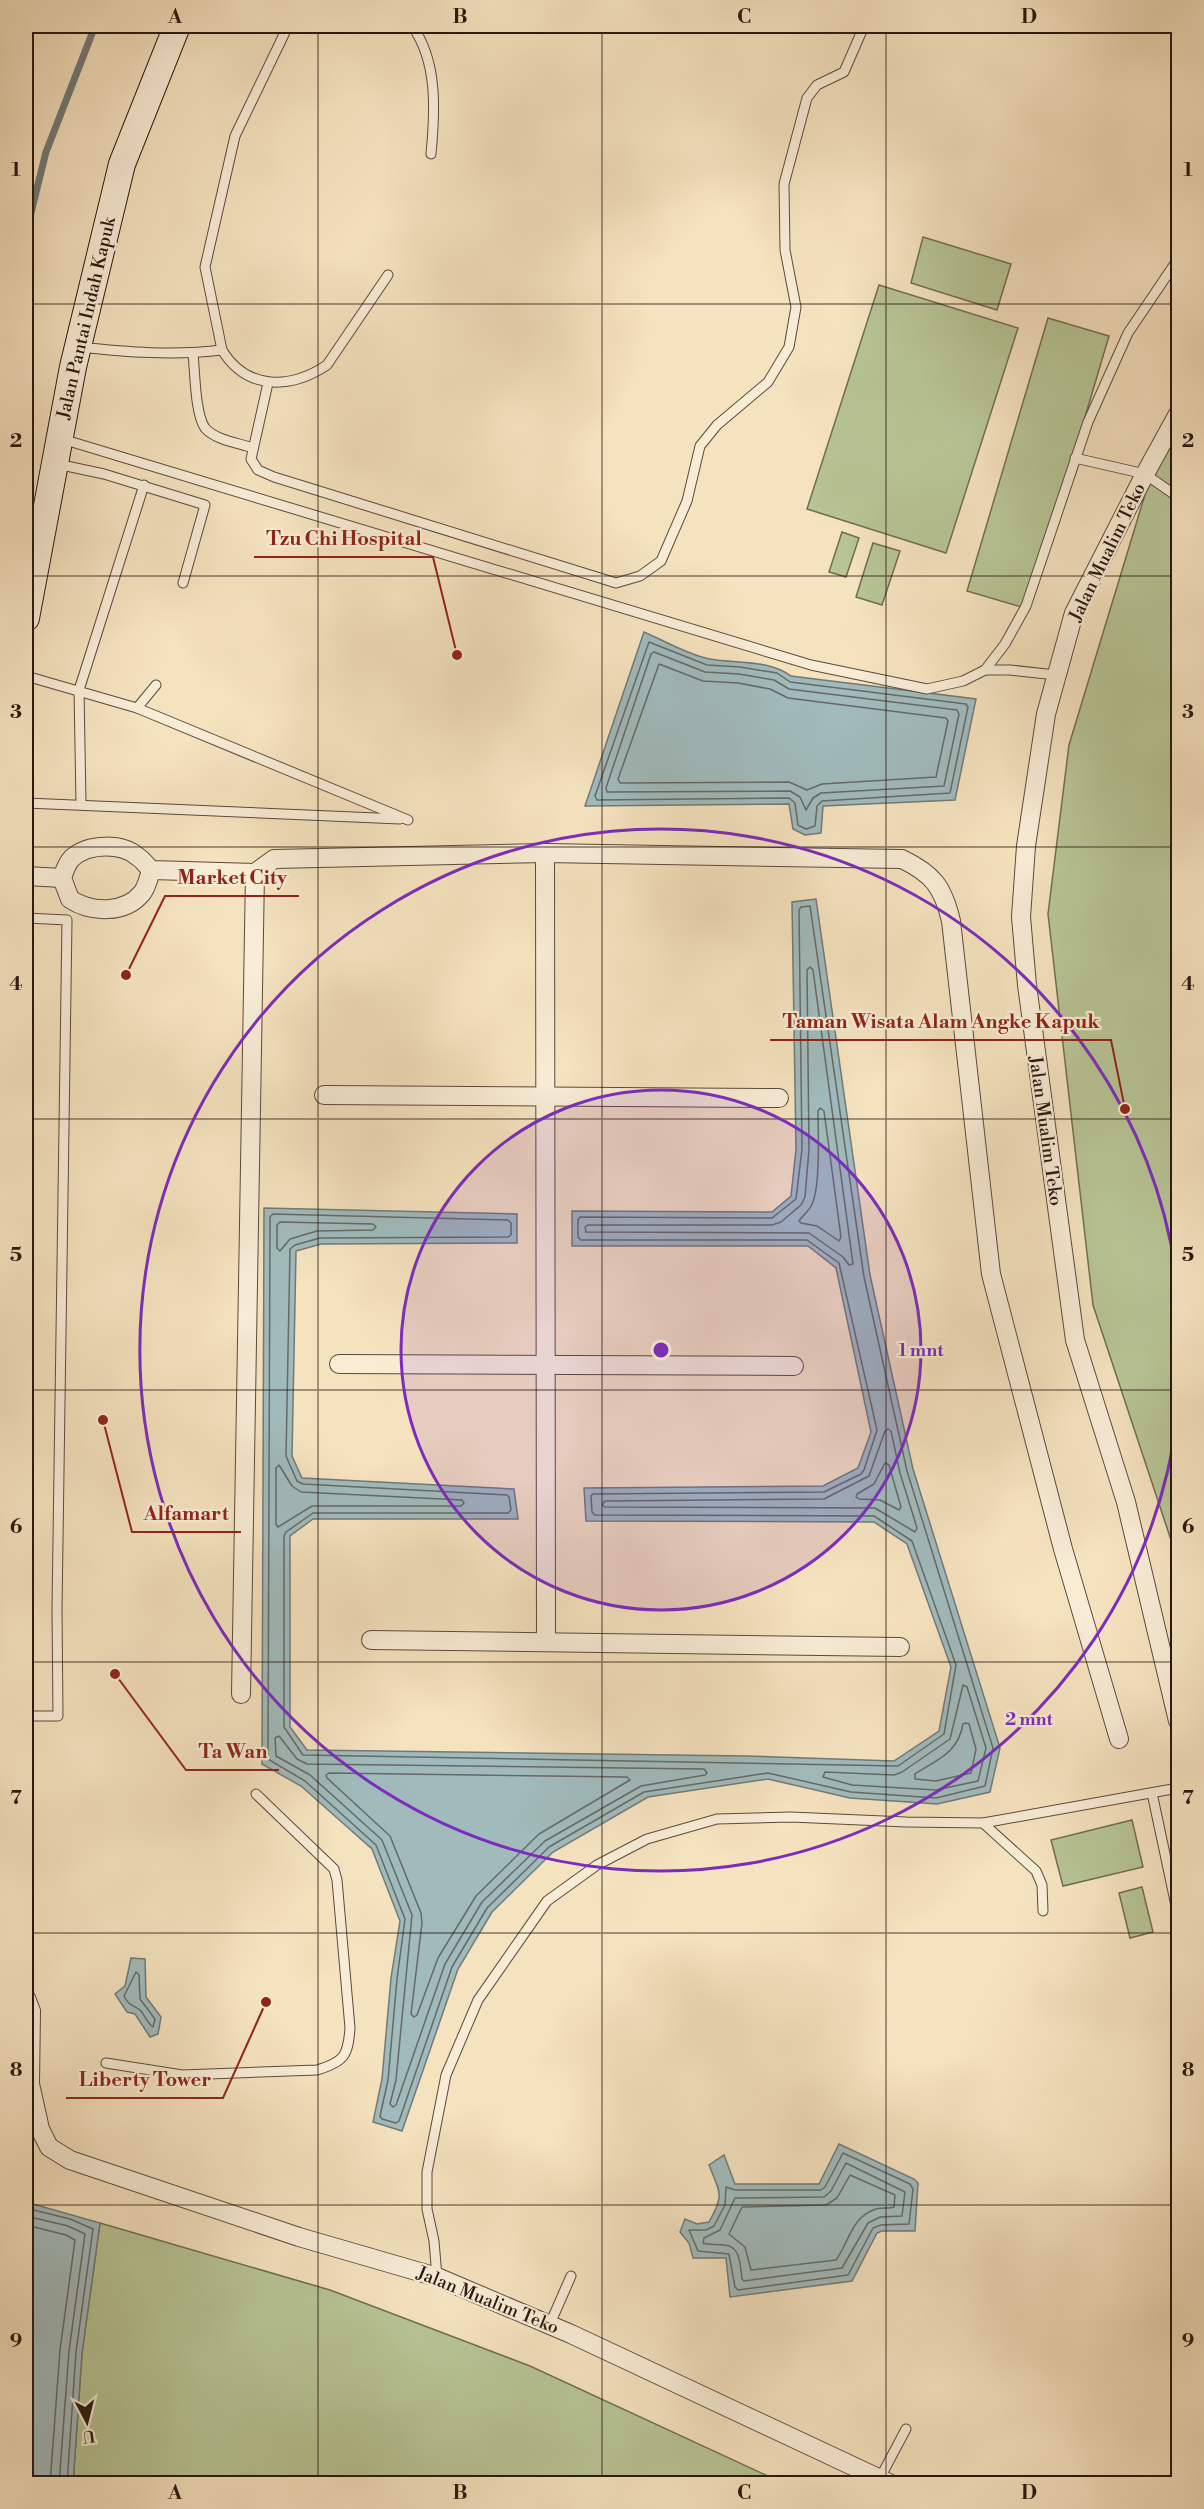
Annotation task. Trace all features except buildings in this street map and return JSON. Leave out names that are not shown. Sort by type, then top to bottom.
[{"type":"main road","name":"Jalan Pantai Indah Kapuk","points":[[26,618],[78,347],[122,164],[177,26]]},
{"type":"street","name":"Jalan Mualim Teko","points":[[1176,426],[1145,474],[1074,613],[1046,714],[1026,846],[1022,916],[1027,986],[1075,1340],[1126,1502],[1179,1721]]},
{"type":"street","points":[[151,870],[143,892],[129,904],[102,910],[89,909],[70,900],[62,878],[72,858],[83,851],[103,847],[118,847],[137,855],[151,870],[255,873],[274,859],[545,853],[902,859],[923,869],[936,882],[946,902],[951,921],[991,1274],[1063,1549],[1119,1739]]},
{"type":"street","points":[[545,853],[546,1642]]},
{"type":"street","points":[[242,1694],[255,873]]},
{"type":"street","points":[[26,876],[62,878]]},
{"type":"street","points":[[324,1095],[779,1098]]},
{"type":"street","points":[[339,1364],[794,1366]]},
{"type":"street","points":[[371,1640],[900,1647]]},
{"type":"street","name":"Jalan Mualim Teko","points":[[26,1998],[32,2011],[29,2094],[40,2129],[49,2146],[70,2160],[300,2237],[437,2277],[550,2324],[885,2481]]},
{"type":"lane","points":[[288,26],[235,136],[205,267],[222,350],[228,360],[252,377],[267,383],[301,379],[327,365],[388,275]]},
{"type":"lane","points":[[412,26],[420,37],[428,60],[435,111],[431,154]]},
{"type":"lane","points":[[267,383],[251,459],[258,470],[274,477],[616,583],[640,576],[661,561],[687,501],[700,446],[717,425],[768,382],[789,347],[796,308],[785,250],[784,184],[807,98],[817,85],[844,72],[864,26]]},
{"type":"lane","points":[[59,438],[811,665],[927,689],[969,679],[985,670],[1005,644],[1026,606],[1088,422],[1128,333],[1179,259]]},
{"type":"lane","points":[[78,347],[138,353],[193,354],[222,350]]},
{"type":"lane","points":[[193,354],[200,415],[205,428],[214,435],[253,448]]},
{"type":"lane","points":[[1075,458],[1145,474],[1179,497]]},
{"type":"lane","points":[[56,464],[144,485],[205,506],[183,583]]},
{"type":"lane","points":[[81,804],[80,690],[144,485]]},
{"type":"lane","points":[[985,670],[1056,675]]},
{"type":"lane","points":[[26,676],[137,708],[408,820],[26,803]]},
{"type":"lane","points":[[137,708],[156,685]]},
{"type":"lane","points":[[26,918],[67,920],[57,1609],[58,1716],[26,1716]]},
{"type":"lane","points":[[437,2277],[428,2209],[427,2172],[446,2075],[478,2000],[547,1901],[597,1865],[647,1839],[717,1819],[791,1816],[906,1822],[983,1823],[1179,1788]]},
{"type":"lane","points":[[1152,1793],[1179,1915]]},
{"type":"lane","points":[[106,2063],[182,2075],[317,2070],[335,2064],[344,2057],[349,2045],[350,2028],[337,1880],[334,1869],[256,1794]]},
{"type":"lane","points":[[983,1823],[1036,1871],[1042,1885],[1043,1911]]},
{"type":"lane","points":[[550,2324],[571,2276]]},
{"type":"lane","points":[[885,2481],[906,2429]]},
{"type":"green space","points":[[923,237],[1011,264],[997,310],[911,283]]},
{"type":"green space","points":[[879,285],[1018,328],[946,553],[807,509]]},
{"type":"green space","points":[[1048,318],[1109,336],[1028,609],[967,591]]},
{"type":"green space","points":[[1178,423],[1178,1561],[1093,1305],[1048,914],[1069,745],[1157,455]]},
{"type":"green space","points":[[842,532],[859,538],[846,577],[829,572]]},
{"type":"green space","points":[[873,543],[900,551],[882,605],[856,597]]},
{"type":"green space","points":[[1132,1820],[1143,1867],[1063,1886],[1051,1840]]},
{"type":"green space","points":[[1142,1887],[1153,1932],[1130,1938],[1119,1893]]},
{"type":"green space","points":[[100,2223],[330,2290],[530,2366],[783,2483],[73,2484],[82,2353]]},
{"type":"water","points":[[644,632],[702,657],[762,664],[791,676],[976,699],[955,800],[823,806],[821,833],[805,835],[793,829],[789,804],[585,806]]},
{"type":"water","points":[[816,899],[870,1275],[913,1469],[1000,1748],[990,1792],[937,1804],[850,1798],[768,1779],[648,1797],[553,1852],[492,1912],[458,1969],[402,2131],[373,2122],[382,2079],[391,1978],[400,1921],[372,1849],[301,1786],[262,1764],[264,1208],[517,1214],[517,1243],[321,1244],[296,1251],[292,1456],[302,1478],[514,1489],[518,1519],[313,1519],[290,1536],[290,1727],[307,1750],[747,1756],[894,1761],[939,1731],[951,1667],[907,1544],[874,1522],[586,1521],[584,1488],[823,1486],[858,1468],[871,1432],[836,1268],[808,1246],[572,1246],[572,1211],[772,1212],[791,1196],[796,1149],[792,902]]},
{"type":"water","points":[[131,1958],[145,1959],[146,1997],[161,2017],[158,2034],[150,2037],[135,2014],[127,2012],[115,1994],[125,1986]]},
{"type":"water","points":[[839,2144],[914,2179],[918,2183],[915,2231],[877,2233],[852,2281],[730,2297],[726,2258],[693,2258],[689,2243],[680,2232],[685,2219],[697,2224],[709,2222],[717,2205],[718,2188],[709,2165],[724,2155],[735,2184],[819,2184]]},
{"type":"water","points":[[26,2202],[100,2223],[82,2353],[73,2483],[26,2483]]},
{"type":"waterway","points":[[26,233],[46,152],[95,26]]},
{"type":"place","name":"Tzu Chi Hospital","points":[[457,655]]},
{"type":"place","name":"Market City","points":[[126,975]]},
{"type":"place","name":"Taman Wisata Alam Angke Kapuk","points":[[1125,1109]]},
{"type":"place","name":"Alfamart","points":[[103,1420]]},
{"type":"place","name":"Ta Wan","points":[[115,1674]]},
{"type":"place","name":"Liberty Tower","points":[[266,2002]]}]
